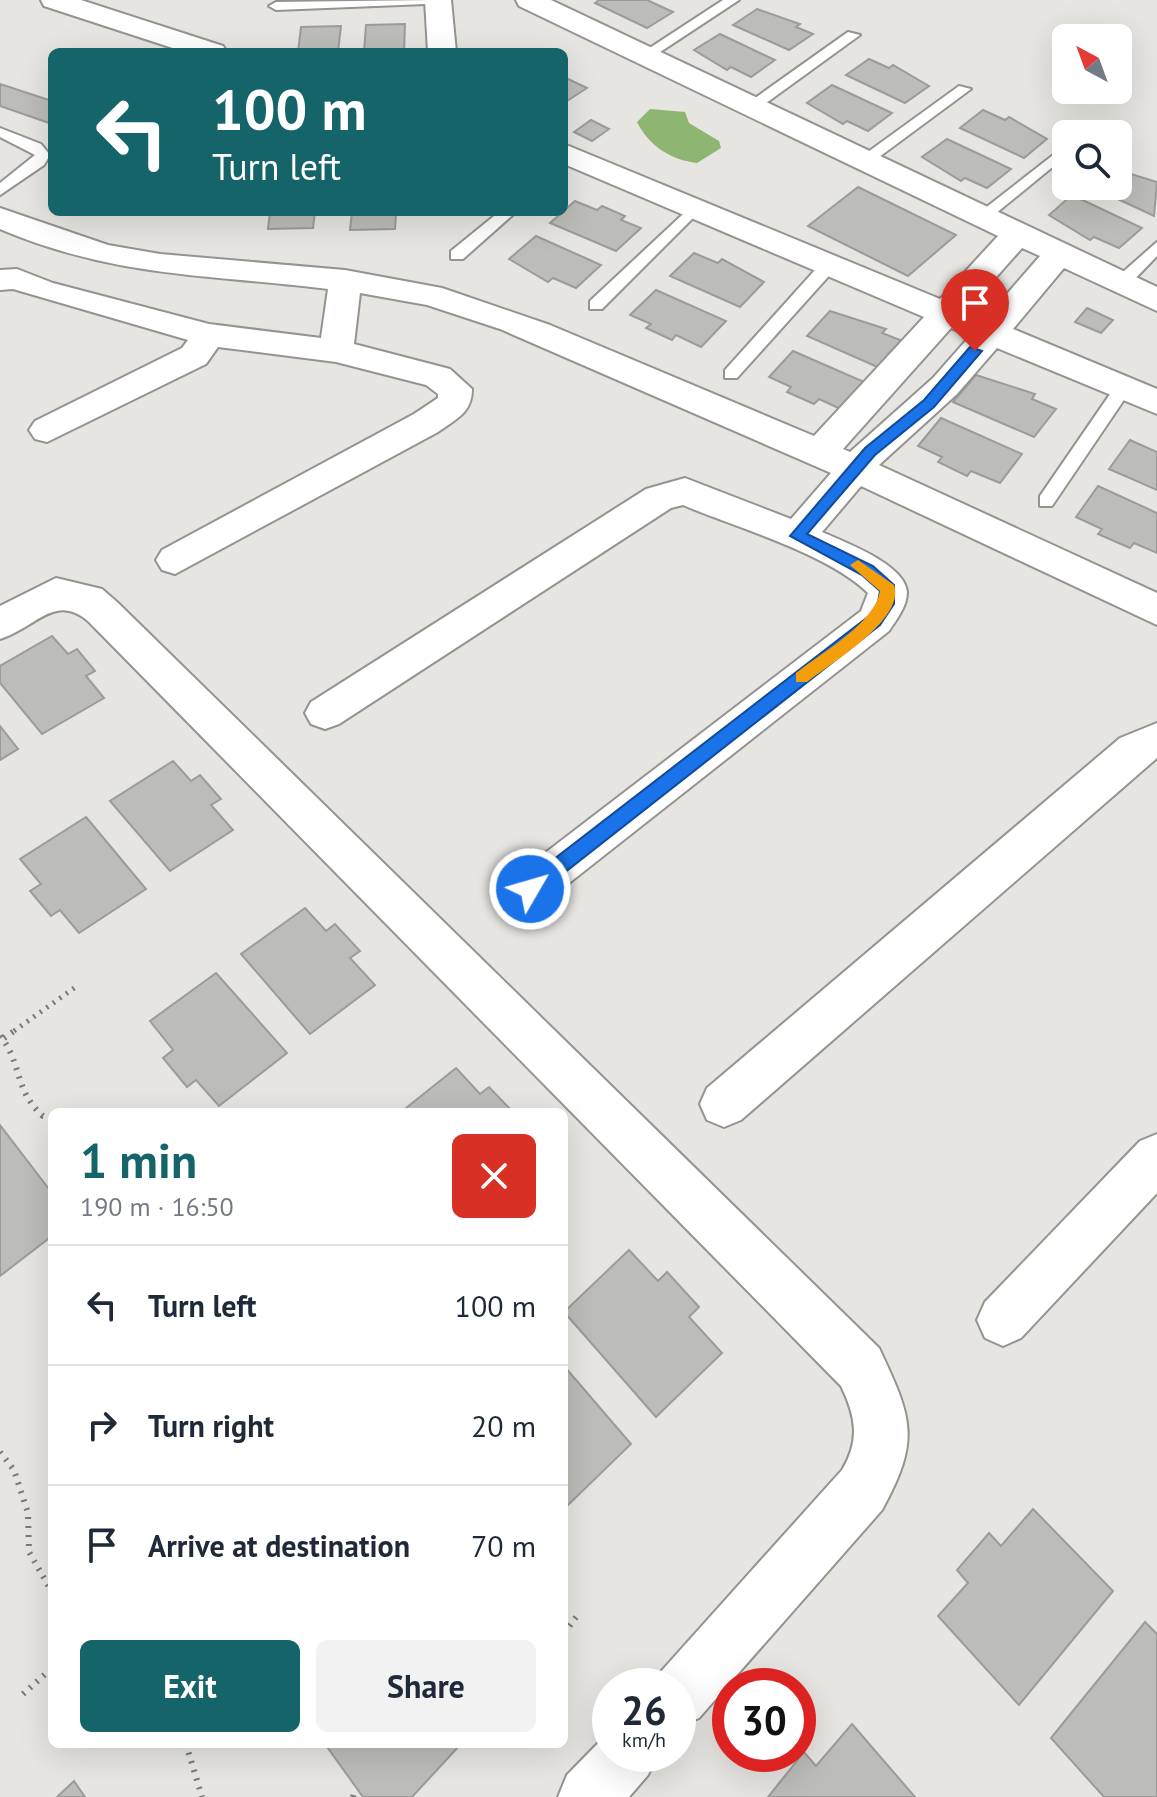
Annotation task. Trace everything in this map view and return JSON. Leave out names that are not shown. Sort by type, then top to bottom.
[{"type":"street","points":[[438,0],[442,48]]},
{"type":"street","points":[[59,1],[201,48]]},
{"type":"street","points":[[539,2],[1157,300]]},
{"type":"street","points":[[568,158],[696,207],[1157,402]]},
{"type":"street","points":[[0,218],[81,249],[126,260],[168,268],[345,280],[429,295],[488,312],[821,451],[1157,610]]},
{"type":"street","points":[[821,451],[1018,233]]},
{"type":"street","points":[[797,536],[886,436],[929,404],[1060,253]]},
{"type":"street","points":[[0,280],[17,279],[42,290],[209,335],[336,351],[438,377],[455,389],[455,403],[426,423],[175,560]]},
{"type":"street","points":[[336,351],[345,280]]},
{"type":"street","points":[[47,430],[194,356],[209,335]]},
{"type":"street","points":[[325,713],[659,498],[685,491],[797,536],[868,570],[888,589],[886,604],[875,621],[530,889]]},
{"type":"street","points":[[0,624],[56,592],[88,599],[860,1367],[882,1413],[880,1461],[862,1490],[696,1677]]},
{"type":"street","points":[[724,1104],[1135,750],[1157,740]]},
{"type":"street","points":[[1003,1320],[1157,1158]]},
{"type":"street","points":[[589,1797],[611,1772]]},
{"type":"lane","points":[[276,6],[426,0]]},
{"type":"lane","points":[[646,55],[732,0]]},
{"type":"lane","points":[[753,106],[853,35]]},
{"type":"lane","points":[[866,160],[964,89]]},
{"type":"lane","points":[[0,132],[36,147],[43,155],[39,162],[0,190]]},
{"type":"lane","points":[[984,216],[1052,160]]},
{"type":"lane","points":[[596,305],[696,207]]},
{"type":"lane","points":[[457,255],[503,216]]},
{"type":"lane","points":[[1121,283],[1157,247]]},
{"type":"lane","points":[[731,374],[830,264]]},
{"type":"lane","points":[[1046,501],[1123,388]]},
{"type":"path","points":[[48,1116],[30,1107],[21,1094],[11,1052],[2,1037],[77,986]]},
{"type":"path","points":[[0,1452],[14,1470],[28,1513],[29,1552],[48,1585]]},
{"type":"path","points":[[568,1628],[577,1616]]},
{"type":"path","points":[[23,1694],[48,1672]]},
{"type":"path","points":[[187,1748],[202,1797]]},
{"type":"shaded area","points":[[650,109],[685,112],[689,123],[719,141],[721,148],[697,163],[670,155],[654,145],[637,122]]},
{"type":"building","points":[[599,0],[647,0],[673,12],[647,28],[595,3]]},
{"type":"building","points":[[757,9],[800,24],[796,27],[813,34],[789,50],[733,25]]},
{"type":"building","points":[[405,24],[404,48],[364,48],[366,25]]},
{"type":"building","points":[[341,26],[338,48],[298,48],[301,27]]},
{"type":"building","points":[[720,34],[775,60],[751,77],[731,67],[727,70],[694,50]]},
{"type":"building","points":[[869,59],[889,68],[893,65],[929,86],[905,103],[846,75]]},
{"type":"building","points":[[568,79],[587,88],[568,100]]},
{"type":"building","points":[[0,84],[48,100],[48,123],[0,106]]},
{"type":"building","points":[[832,85],[892,113],[868,131],[847,121],[843,124],[807,103]]},
{"type":"building","points":[[983,110],[1005,120],[1009,117],[1047,139],[1024,158],[960,128]]},
{"type":"building","points":[[591,120],[609,129],[592,141],[574,132]]},
{"type":"building","points":[[947,139],[1011,169],[987,188],[965,178],[961,181],[922,157]]},
{"type":"building","points":[[1132,174],[1157,182],[1154,216],[1120,200],[1132,200]]},
{"type":"building","points":[[858,187],[956,235],[908,276],[808,226]]},
{"type":"building","points":[[1066,200],[1083,200],[1142,228],[1119,248],[1094,237],[1090,240],[1049,215]]},
{"type":"building","points":[[575,201],[597,210],[602,206],[625,216],[621,220],[641,228],[616,251],[550,223],[558,216],[568,216],[568,207]]},
{"type":"building","points":[[270,216],[314,216],[313,228],[268,229]]},
{"type":"building","points":[[352,216],[396,216],[395,229],[350,230]]},
{"type":"building","points":[[536,236],[601,265],[576,288],[553,278],[548,282],[509,259]]},
{"type":"building","points":[[694,253],[718,263],[722,259],[764,282],[740,307],[670,276]]},
{"type":"building","points":[[656,290],[726,321],[701,347],[676,335],[672,340],[646,328],[651,324],[630,315]]},
{"type":"building","points":[[1087,308],[1113,320],[1101,333],[1075,322]]},
{"type":"building","points":[[830,311],[886,329],[882,333],[905,342],[882,369],[807,336]]},
{"type":"building","points":[[793,351],[869,384],[845,411],[819,399],[814,404],[787,392],[791,387],[769,377]]},
{"type":"building","points":[[976,375],[1035,394],[1032,399],[1056,409],[1034,437],[953,402]]},
{"type":"building","points":[[941,418],[1022,454],[1000,483],[971,471],[967,476],[938,462],[942,457],[918,446]]},
{"type":"building","points":[[1130,440],[1157,452],[1157,490],[1109,469]]},
{"type":"building","points":[[1098,486],[1157,513],[1157,553],[1134,543],[1130,548],[1098,534],[1102,529],[1076,517]]},
{"type":"building","points":[[52,636],[68,654],[77,649],[95,671],[86,676],[104,698],[42,734],[0,683],[0,666]]},
{"type":"building","points":[[0,726],[18,749],[0,760]]},
{"type":"building","points":[[173,761],[191,781],[200,775],[221,799],[211,805],[233,830],[170,871],[110,801]]},
{"type":"building","points":[[86,817],[146,889],[79,933],[60,910],[51,916],[30,891],[41,884],[20,859]]},
{"type":"building","points":[[305,908],[326,931],[335,924],[360,951],[350,958],[375,985],[310,1034],[241,954]]},
{"type":"building","points":[[216,973],[287,1053],[219,1106],[196,1080],[187,1087],[163,1058],[173,1050],[150,1021]]},
{"type":"building","points":[[456,1068],[480,1094],[489,1087],[509,1108],[406,1108]]},
{"type":"building","points":[[0,1125],[48,1188],[48,1239],[0,1276]]},
{"type":"building","points":[[629,1250],[658,1281],[667,1272],[699,1307],[689,1317],[722,1353],[656,1417],[568,1317],[568,1308]]},
{"type":"building","points":[[568,1371],[631,1444],[568,1505]]},
{"type":"building","points":[[1033,1509],[1113,1591],[1019,1705],[938,1616],[968,1583],[957,1570],[989,1533],[1001,1546]]},
{"type":"building","points":[[1145,1622],[1157,1634],[1157,1797],[1104,1797],[1051,1738]]},
{"type":"building","points":[[852,1724],[915,1797],[768,1797],[788,1772],[816,1772],[816,1766]]},
{"type":"building","points":[[328,1748],[457,1748],[412,1797],[363,1797]]},
{"type":"building","points":[[74,1781],[85,1797],[57,1797]]},
{"type":"slow traffic","points":[[801,678],[875,621],[886,604],[888,589],[858,565]]},
{"type":"route","points":[[530,889],[875,621],[886,604],[888,589],[868,570],[797,536],[870,452],[929,404],[975,351]]}]
